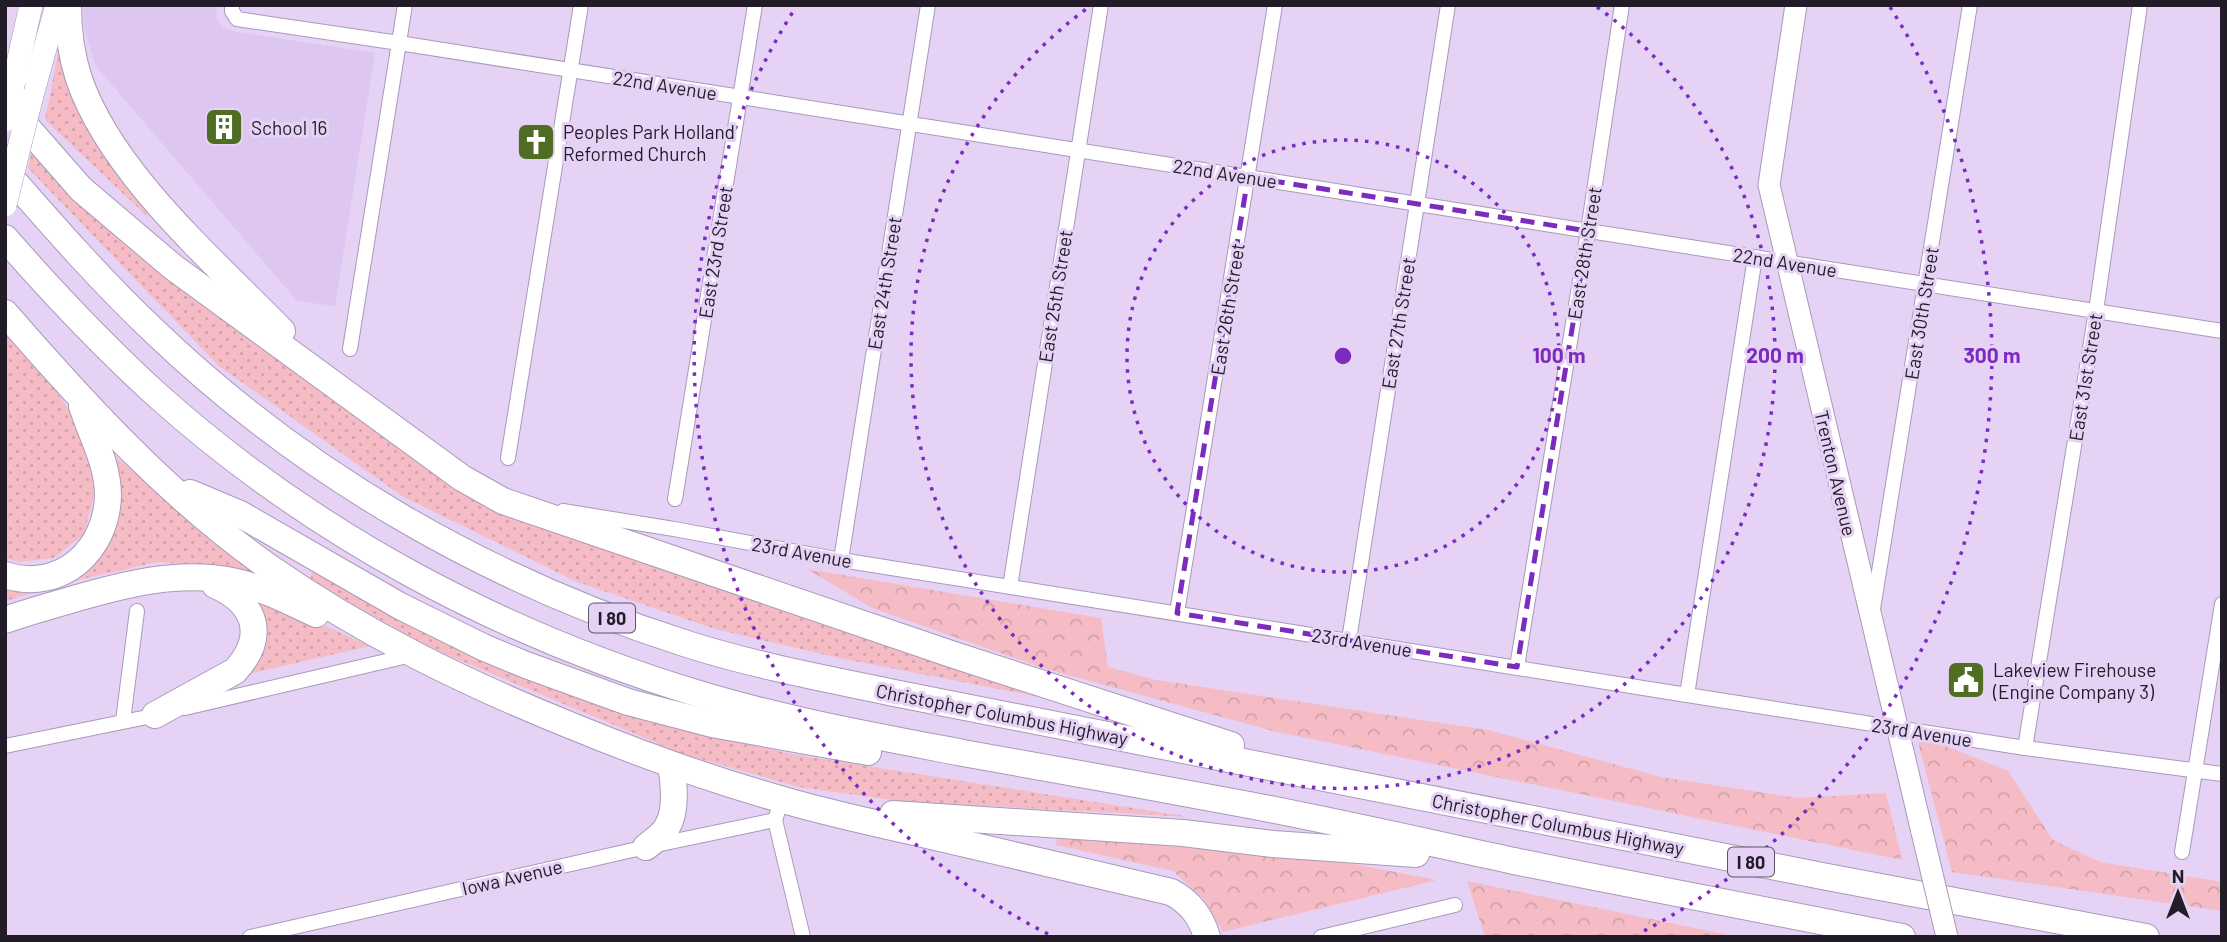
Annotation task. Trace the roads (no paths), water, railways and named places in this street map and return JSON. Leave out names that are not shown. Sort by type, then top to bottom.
[{"type":"highway","points":[[52,7],[71,48],[79,79],[93,110],[119,155],[165,211],[337,388]]},
{"type":"highway","points":[[17,94],[81,189],[173,267],[462,478],[503,501],[951,654],[1356,784]]},
{"type":"highway","name":"Christopher Columbus Highway","points":[[5,171],[114,292],[155,333],[235,402],[319,465],[363,495],[454,547],[525,582],[648,631],[790,671],[1971,905],[2146,937]]},
{"type":"highway","name":"I 80","points":[[5,238],[119,360],[178,413],[238,462],[324,522],[369,550],[508,624],[642,676],[755,709],[909,743],[1254,806],[1519,862],[1902,937]]},
{"type":"highway","points":[[5,313],[79,397],[169,485],[268,566],[341,615],[412,655],[514,703],[778,810],[814,808],[1183,833],[1273,844],[1519,862]]},
{"type":"highway","points":[[5,575],[34,579],[68,570],[87,554],[101,531],[106,508],[107,481],[79,397]]},
{"type":"highway","points":[[169,485],[240,514],[400,606],[485,648],[628,702],[712,724],[1200,811],[1254,806]]},
{"type":"highway","points":[[5,620],[129,584],[193,578],[233,581],[250,586],[321,617],[380,638]]},
{"type":"highway","points":[[155,715],[235,671],[251,649],[254,629],[252,616],[241,600],[230,591],[193,578]]},
{"type":"highway","points":[[646,847],[667,827],[673,805],[674,782],[671,765]]},
{"type":"highway","points":[[814,808],[1171,892],[1191,905],[1207,937]]},
{"type":"main road","points":[[5,120],[52,7]]},
{"type":"main road","points":[[5,205],[17,94]]},
{"type":"street","points":[[350,349],[405,5]]},
{"type":"street","points":[[508,458],[581,5]]},
{"type":"street","name":"East 23rd Street","points":[[675,499],[755,5]]},
{"type":"street","name":"East 24th Street","points":[[841,560],[928,5]]},
{"type":"street","name":"East 25th Street","points":[[1010,587],[1101,5]]},
{"type":"street","name":"East 26th Street","points":[[1177,613],[1275,5]]},
{"type":"street","name":"East 27th Street","points":[[1349,640],[1448,5]]},
{"type":"street","name":"East 28th Street","points":[[1517,667],[1622,5]]},
{"type":"street","name":"Trenton Avenue","points":[[1796,5],[1769,185],[1947,937]]},
{"type":"street","name":"East 30th Street","points":[[1871,620],[1969,5]]},
{"type":"street","name":"East 31st Street","points":[[2025,748],[2096,311],[2140,5]]},
{"type":"street","name":"22nd Avenue","points":[[232,8],[237,19],[2222,331]]},
{"type":"street","points":[[1687,695],[1755,257]]},
{"type":"street","name":"23rd Avenue","points":[[503,501],[674,528],[841,560],[1687,695],[2025,748],[2222,774]]},
{"type":"street","points":[[2182,852],[2222,604]]},
{"type":"street","points":[[123,721],[137,611]]},
{"type":"street","points":[[5,746],[155,715],[412,655]]},
{"type":"street","points":[[778,810],[803,937]]},
{"type":"street","name":"Iowa Avenue","points":[[250,937],[646,847],[778,810]]},
{"type":"street","points":[[1321,937],[1354,933],[1455,905]]},
{"type":"place","name":"School 16","points":[[224,127]]},
{"type":"place","name":"Peoples Park Holland Reformed Church","points":[[536,142]]},
{"type":"place","name":"Lakeview Firehouse (Engine Company 3)","points":[[1966,680]]}]
